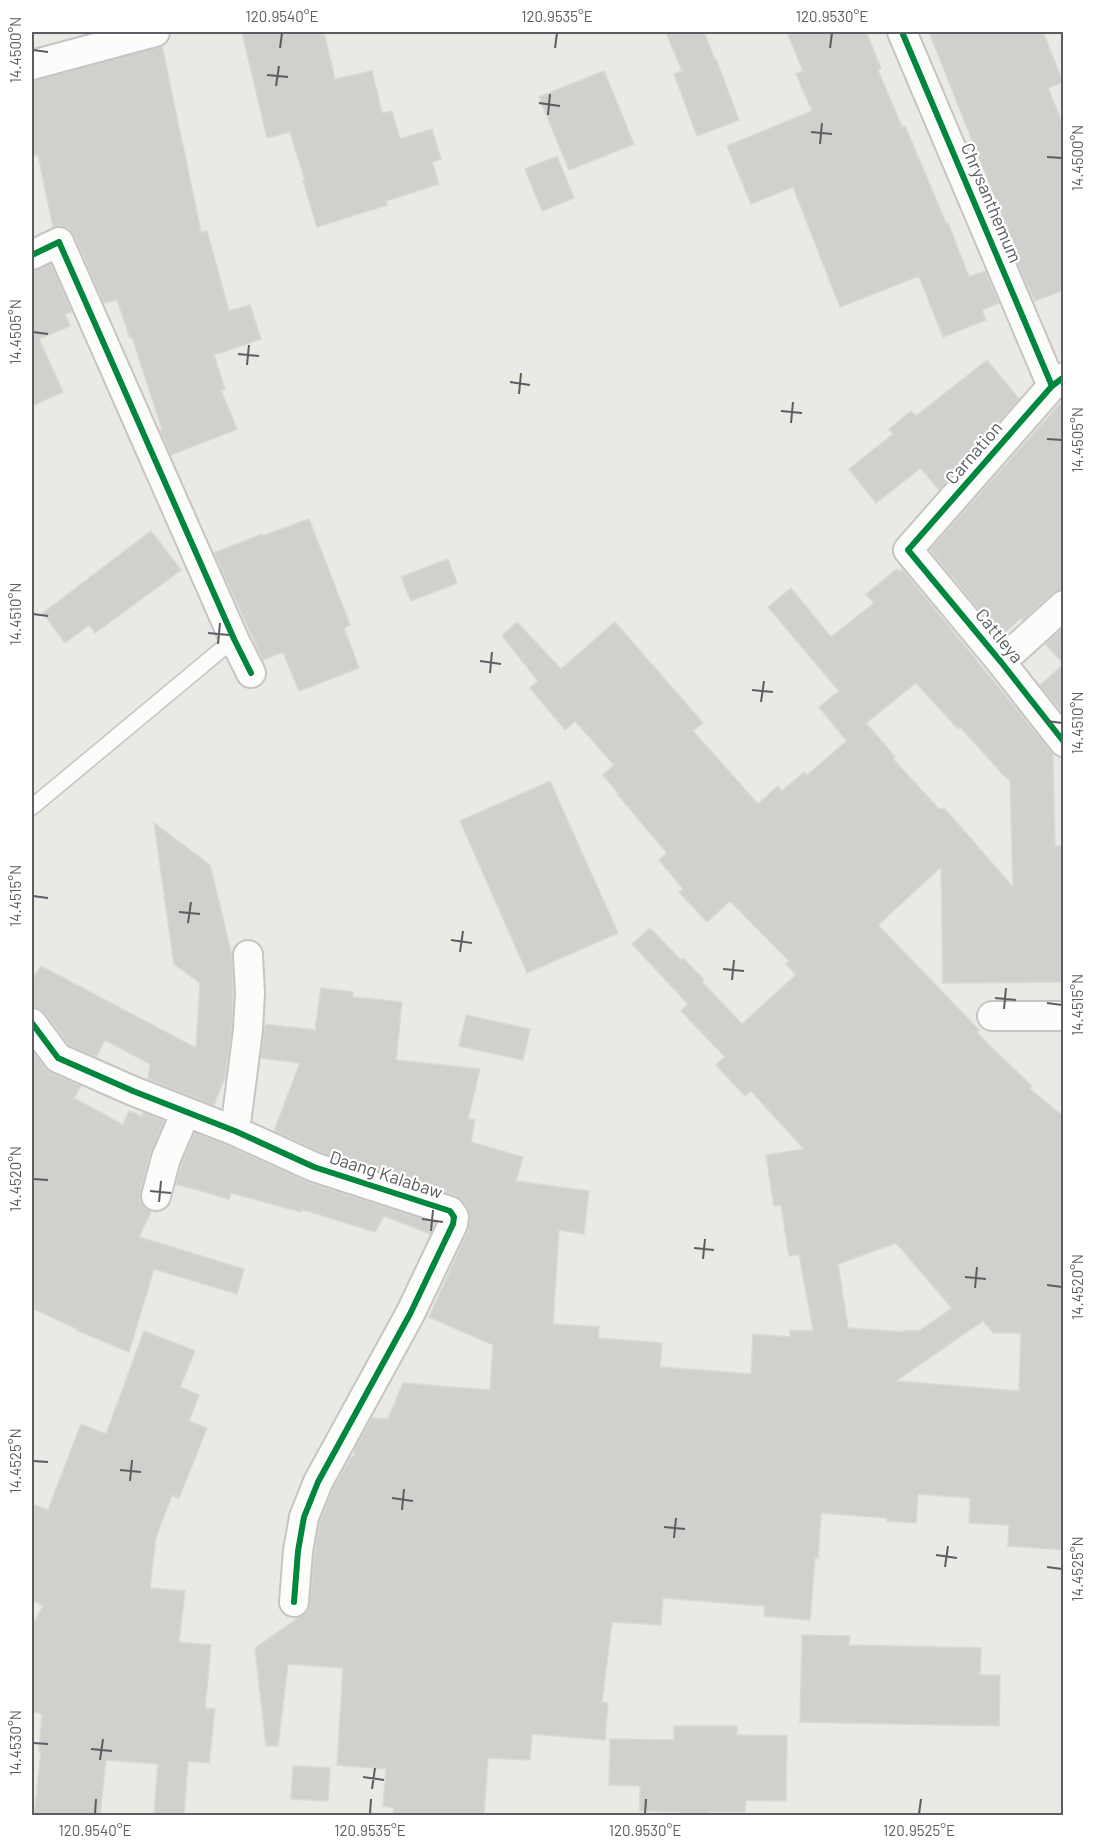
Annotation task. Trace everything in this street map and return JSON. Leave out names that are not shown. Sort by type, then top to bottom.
[{"type":"street","points":[[32,65],[155,32]]},
{"type":"street","name":"Chrysanthemum","points":[[902,32],[1058,382]]},
{"type":"street","points":[[32,255],[59,242],[250,673]]},
{"type":"street","name":"Carnation","points":[[908,550],[1058,382]]},
{"type":"street","name":"Cattleya","points":[[908,550],[1064,742]]},
{"type":"street","points":[[1001,662],[1064,605]]},
{"type":"street","points":[[235,1131],[248,1030],[250,993],[248,955]]},
{"type":"street","points":[[992,1016],[1064,1016]]},
{"type":"street","name":"Daang Kalabaw","points":[[32,1023],[58,1058],[235,1131],[314,1167],[450,1211],[454,1217],[453,1224],[410,1314],[318,1482],[304,1517],[298,1551],[294,1602]]},
{"type":"street","points":[[156,1196],[166,1158],[186,1112]]},
{"type":"lane","points":[[32,807],[234,639]]},
{"type":"building","points":[[242,32],[324,32],[335,79],[372,71],[382,113],[392,111],[400,139],[432,129],[441,159],[432,162],[439,184],[386,201],[387,205],[317,227],[290,132],[267,138]]},
{"type":"building","points":[[666,32],[704,32],[739,120],[697,136],[674,74],[682,71]]},
{"type":"building","points":[[787,32],[866,32],[881,68],[878,70],[902,127],[905,126],[946,223],[948,223],[969,277],[985,271],[999,303],[982,310],[986,320],[943,337],[919,276],[840,307],[793,187],[751,204],[727,146],[812,111],[796,74],[803,71]]},
{"type":"building","points":[[929,32],[1043,32],[1063,82],[1048,88],[1064,127],[1064,290],[1035,301],[1016,259],[1019,258]]},
{"type":"building","points":[[162,46],[201,232],[207,231],[229,311],[250,305],[261,339],[214,355],[225,389],[221,390],[237,429],[171,455],[160,430],[162,429],[132,337],[130,338],[117,300],[104,303],[74,235],[68,228],[53,227],[38,155],[32,156],[32,81]]},
{"type":"building","points":[[604,71],[634,144],[569,170],[539,97]]},
{"type":"building","points":[[557,156],[574,198],[542,211],[525,169]]},
{"type":"building","points":[[51,264],[72,312],[65,314],[70,326],[39,339],[63,392],[32,406],[32,271]]},
{"type":"building","points":[[987,360],[1019,399],[939,490],[921,468],[876,503],[849,469],[893,434],[889,429],[911,411],[916,416]]},
{"type":"building","points":[[1064,399],[1064,589],[1053,593],[1001,636],[930,550]]},
{"type":"building","points":[[309,519],[350,625],[344,628],[359,668],[299,691],[283,652],[263,660],[214,553]]},
{"type":"building","points":[[151,531],[181,570],[95,633],[89,625],[65,643],[43,613]]},
{"type":"building","points":[[448,559],[457,583],[411,601],[401,577]]},
{"type":"building","points":[[897,569],[900,572],[902,569],[1053,754],[1055,846],[1064,846],[1064,982],[943,983],[941,867],[878,925],[979,1030],[977,1032],[989,1045],[1032,1086],[1029,1088],[1064,1117],[1064,1550],[1008,1546],[1009,1525],[969,1523],[970,1498],[918,1494],[916,1523],[887,1521],[887,1518],[821,1513],[810,1620],[764,1616],[765,1606],[663,1598],[661,1625],[612,1622],[602,1702],[608,1703],[605,1740],[532,1734],[530,1760],[488,1758],[484,1815],[393,1815],[394,1808],[383,1806],[386,1769],[337,1765],[343,1668],[288,1664],[278,1746],[266,1746],[255,1648],[308,1611],[314,1553],[320,1522],[333,1489],[351,1457],[354,1456],[354,1450],[372,1418],[388,1419],[403,1383],[490,1390],[493,1345],[429,1317],[468,1231],[470,1219],[464,1202],[455,1195],[320,1152],[274,1131],[300,1063],[261,1058],[265,1024],[315,1030],[321,988],[353,992],[353,997],[402,1002],[396,1060],[480,1069],[468,1119],[475,1120],[471,1142],[523,1157],[516,1181],[589,1191],[584,1234],[559,1230],[553,1324],[599,1327],[598,1338],[662,1343],[660,1367],[751,1374],[753,1334],[790,1337],[790,1330],[813,1331],[799,1254],[789,1256],[781,1205],[774,1206],[766,1155],[804,1149],[751,1091],[745,1096],[716,1065],[725,1057],[681,1011],[688,1004],[632,944],[650,928],[681,960],[683,958],[704,980],[702,982],[742,1024],[796,975],[786,964],[789,961],[730,901],[707,922],[679,892],[683,889],[659,860],[667,853],[603,775],[614,765],[575,721],[565,730],[530,688],[538,681],[502,636],[517,622],[561,669],[615,622],[703,723],[693,731],[758,804],[778,786],[782,791],[804,772],[807,775],[847,741],[819,707],[839,691],[768,607],[791,588],[831,637],[874,603],[866,594]],"holes":[[[916,683],[958,729],[960,727],[1007,779],[1010,779],[1013,887],[945,809],[939,809],[893,759],[895,757],[866,723]],[[896,1243],[952,1308],[919,1331],[848,1328],[838,1264]],[[983,1321],[993,1333],[1021,1333],[1019,1391],[896,1381]]]},
{"type":"building","points":[[1064,628],[1064,664],[1045,644]]},
{"type":"building","points":[[1064,664],[1064,715],[1040,685]]},
{"type":"building","points":[[550,781],[618,933],[527,973],[460,821]]},
{"type":"building","points":[[154,823],[210,865],[232,955],[232,1029],[225,1077],[214,1105],[148,1079],[150,1064],[105,1040],[96,1057],[69,1045],[45,1013],[39,1008],[32,1007],[32,979],[41,966],[196,1048],[200,983],[174,964]]},
{"type":"building","points":[[466,1015],[530,1029],[523,1060],[459,1046]]},
{"type":"building","points":[[32,1050],[51,1073],[81,1086],[74,1098],[123,1125],[129,1111],[142,1116],[143,1112],[164,1121],[150,1154],[140,1192],[140,1201],[151,1212],[139,1237],[244,1269],[237,1294],[154,1269],[129,1352],[76,1330],[32,1308]]},
{"type":"building","points":[[195,1133],[309,1183],[435,1223],[430,1234],[384,1216],[375,1232],[301,1209],[301,1212],[231,1193],[229,1199],[176,1184]]},
{"type":"building","points":[[144,1331],[195,1351],[180,1387],[199,1395],[189,1421],[207,1428],[179,1498],[172,1495],[156,1537],[150,1588],[185,1591],[179,1642],[211,1645],[205,1708],[215,1709],[209,1763],[188,1761],[184,1815],[154,1815],[158,1764],[106,1760],[100,1815],[34,1815],[41,1752],[39,1752],[42,1714],[32,1712],[32,1626],[43,1606],[32,1600],[32,1504],[48,1510],[81,1424],[106,1434]]},
{"type":"building","points":[[802,1635],[850,1636],[849,1645],[981,1648],[980,1675],[1000,1675],[999,1726],[800,1722]]},
{"type":"building","points":[[674,1726],[737,1726],[737,1735],[787,1736],[786,1801],[746,1800],[745,1812],[709,1812],[709,1815],[640,1811],[640,1786],[609,1785],[610,1739],[674,1740]]},
{"type":"building","points":[[293,1766],[330,1768],[328,1801],[291,1799]]},
{"type":"cycle path","points":[[902,32],[1052,386]]},
{"type":"cycle path","points":[[32,255],[59,242],[251,673]]},
{"type":"cycle path","points":[[1064,377],[1052,386],[908,550],[1064,742]]},
{"type":"cycle path","points":[[32,1023],[58,1058],[133,1091],[235,1131],[314,1167],[450,1211],[454,1217],[453,1224],[410,1314],[318,1482],[304,1517],[298,1551],[294,1602]]}]
